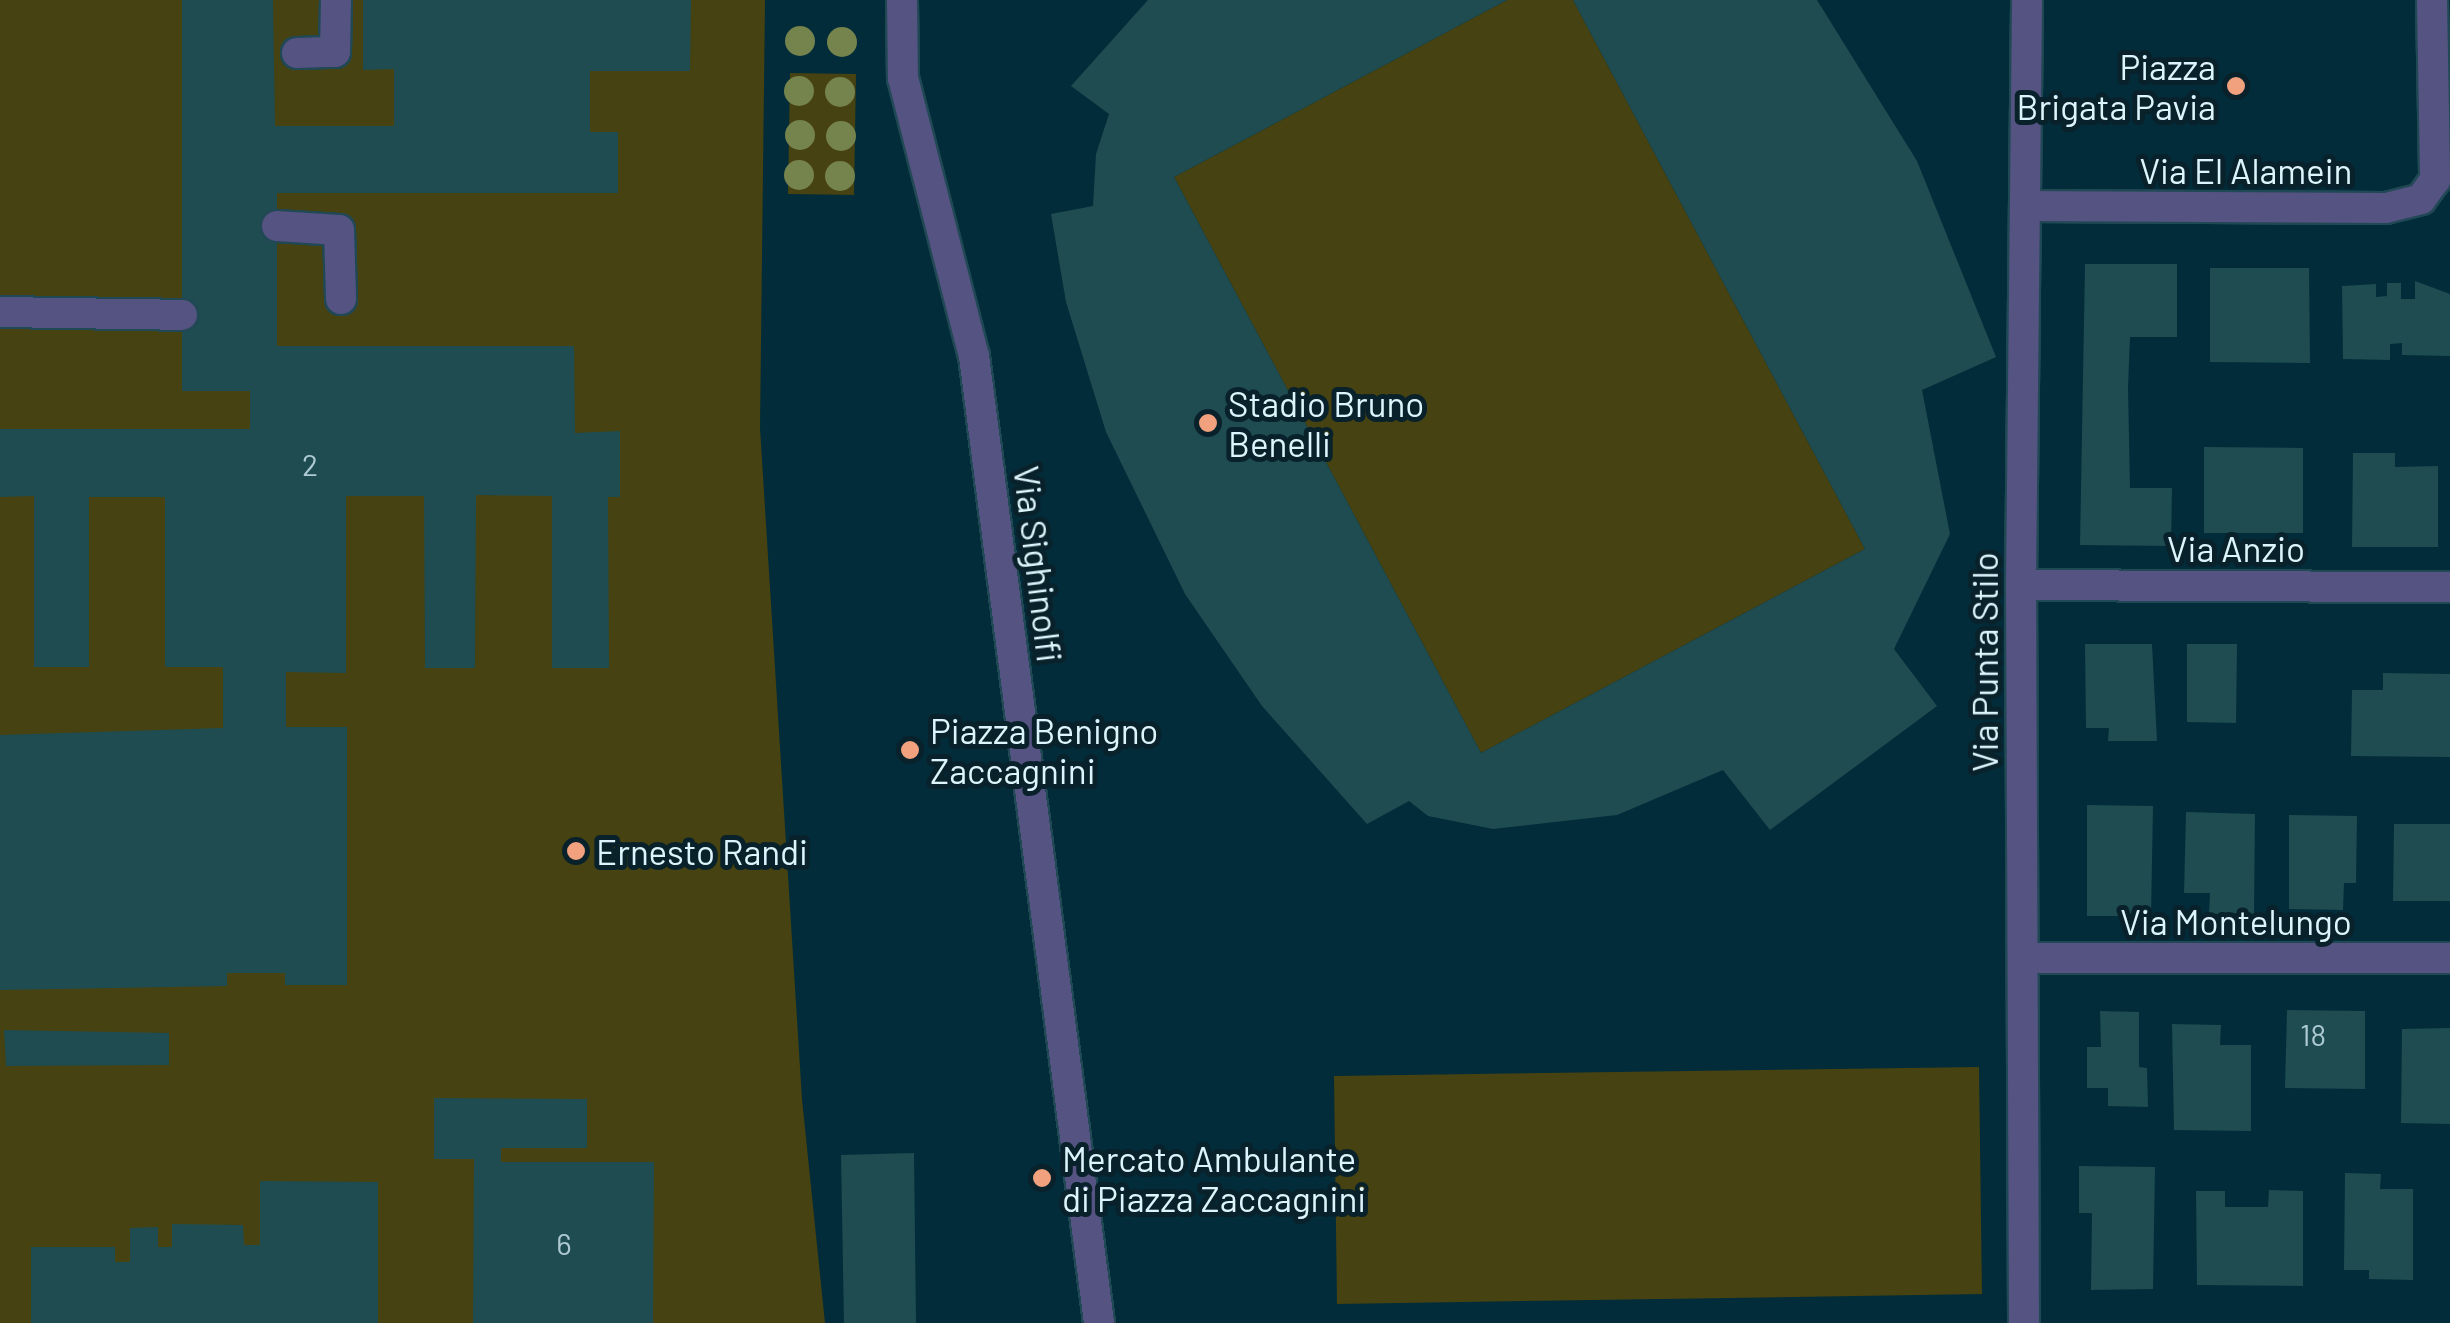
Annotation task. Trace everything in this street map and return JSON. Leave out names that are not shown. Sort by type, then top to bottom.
[{"type":"street","points":[[297,53],[336,52],[336,0]]},
{"type":"street","name":"Via Sighinolfi","points":[[902,0],[902,78],[974,356],[1099,1323]]},
{"type":"street","name":"Via Punta Stilo","points":[[2024,1323],[2021,585],[2027,0]]},
{"type":"street","points":[[2432,0],[2442,187]]},
{"type":"street","name":"Via El Alamein","points":[[2026,206],[2386,208],[2421,199],[2442,187]]},
{"type":"street","points":[[277,226],[339,230],[341,299]]},
{"type":"street","points":[[0,312],[182,315]]},
{"type":"street","name":"Via Anzio","points":[[2021,585],[2450,587]]},
{"type":"street","name":"Via Montelungo","points":[[2023,958],[2450,958]]},
{"type":"shaded area","points":[[0,0],[765,0],[760,428],[802,1099],[825,1323],[0,1323]]},
{"type":"shaded area","points":[[1507,0],[1573,0],[1865,549],[1481,753],[1174,177]]},
{"type":"shaded area","points":[[790,73],[856,74],[854,195],[788,194]]},
{"type":"shaded area","points":[[1979,1067],[1982,1294],[1337,1304],[1334,1076]]},
{"type":"building","points":[[182,0],[273,0],[275,126],[394,126],[394,69],[363,70],[363,0],[691,0],[690,71],[590,71],[590,132],[618,132],[618,193],[277,193],[277,346],[574,346],[575,433],[620,431],[620,497],[608,497],[609,668],[552,668],[552,496],[476,495],[475,668],[425,668],[424,496],[346,496],[346,673],[286,672],[286,727],[347,727],[347,985],[285,985],[285,973],[227,973],[227,986],[0,990],[0,735],[223,728],[223,667],[165,667],[165,497],[89,497],[89,667],[34,667],[34,496],[0,497],[0,429],[250,429],[250,391],[182,391]]},
{"type":"building","name":"Stadio Bruno Benelli","points":[[1148,0],[1507,0],[1174,177],[1481,753],[1865,549],[1573,0],[1817,0],[1917,161],[1996,357],[1922,390],[1950,534],[1894,649],[1937,706],[1770,830],[1723,770],[1617,815],[1493,829],[1428,816],[1409,801],[1367,824],[1262,706],[1185,594],[1106,432],[1066,302],[1051,214],[1093,206],[1096,154],[1109,114],[1071,86]]},
{"type":"building","points":[[2085,264],[2177,264],[2177,337],[2130,337],[2128,388],[2130,488],[2172,488],[2171,546],[2080,545]]},
{"type":"building","points":[[2210,268],[2309,268],[2310,363],[2210,362]]},
{"type":"building","points":[[2415,281],[2450,294],[2450,356],[2402,355],[2402,343],[2390,344],[2390,360],[2343,359],[2342,286],[2376,284],[2376,297],[2387,296],[2387,283],[2401,283],[2401,299],[2415,299]]},
{"type":"building","points":[[2204,447],[2303,448],[2303,533],[2204,533]]},
{"type":"building","points":[[2353,453],[2395,453],[2395,467],[2438,466],[2438,547],[2352,547]]},
{"type":"building","points":[[2085,644],[2152,644],[2157,741],[2108,741],[2109,728],[2086,728]]},
{"type":"building","points":[[2187,644],[2237,644],[2236,723],[2187,722]]},
{"type":"building","points":[[2383,673],[2450,674],[2450,757],[2351,756],[2352,690],[2383,690]]},
{"type":"building","points":[[2087,805],[2153,806],[2151,916],[2087,916]]},
{"type":"building","points":[[2186,812],[2255,814],[2254,915],[2209,914],[2210,893],[2184,893]]},
{"type":"building","points":[[2289,815],[2357,816],[2356,883],[2344,883],[2343,910],[2289,909]]},
{"type":"building","points":[[2394,824],[2450,824],[2450,901],[2393,901]]},
{"type":"building","points":[[2287,1010],[2365,1011],[2365,1089],[2285,1088]]},
{"type":"building","points":[[2100,1011],[2139,1012],[2139,1067],[2147,1068],[2148,1107],[2108,1106],[2108,1088],[2087,1088],[2087,1047],[2101,1047]]},
{"type":"building","points":[[2172,1024],[2221,1025],[2220,1045],[2251,1045],[2251,1131],[2174,1130]]},
{"type":"building","points":[[2450,1028],[2450,1124],[2401,1123],[2402,1029]]},
{"type":"building","points":[[4,1030],[169,1033],[169,1065],[6,1066]]},
{"type":"building","points":[[434,1098],[587,1099],[587,1148],[501,1148],[501,1162],[654,1162],[653,1323],[473,1323],[474,1159],[434,1159]]},
{"type":"building","points":[[914,1153],[916,1323],[844,1323],[841,1155]]},
{"type":"building","points":[[2079,1166],[2155,1167],[2153,1289],[2091,1290],[2092,1213],[2079,1213]]},
{"type":"building","points":[[2345,1173],[2381,1174],[2380,1189],[2413,1189],[2413,1280],[2369,1279],[2369,1270],[2344,1270]]},
{"type":"building","points":[[260,1181],[378,1182],[378,1323],[31,1323],[31,1247],[115,1247],[115,1262],[130,1262],[130,1228],[158,1227],[158,1247],[172,1247],[172,1224],[243,1225],[244,1245],[260,1245]]},
{"type":"building","points":[[2269,1190],[2303,1191],[2303,1286],[2197,1285],[2196,1191],[2225,1191],[2225,1207],[2268,1207]]},
{"type":"place","name":"Piazza Brigata Pavia","points":[[2236,86]]},
{"type":"place","name":"Stadio Bruno Benelli","points":[[1208,423]]},
{"type":"place","name":"Piazza Benigno Zaccagnini","points":[[910,750]]},
{"type":"place","name":"Ernesto Randi","points":[[576,851]]},
{"type":"place","name":"Mercato Ambulante di Piazza Zaccagnini","points":[[1042,1178]]}]
